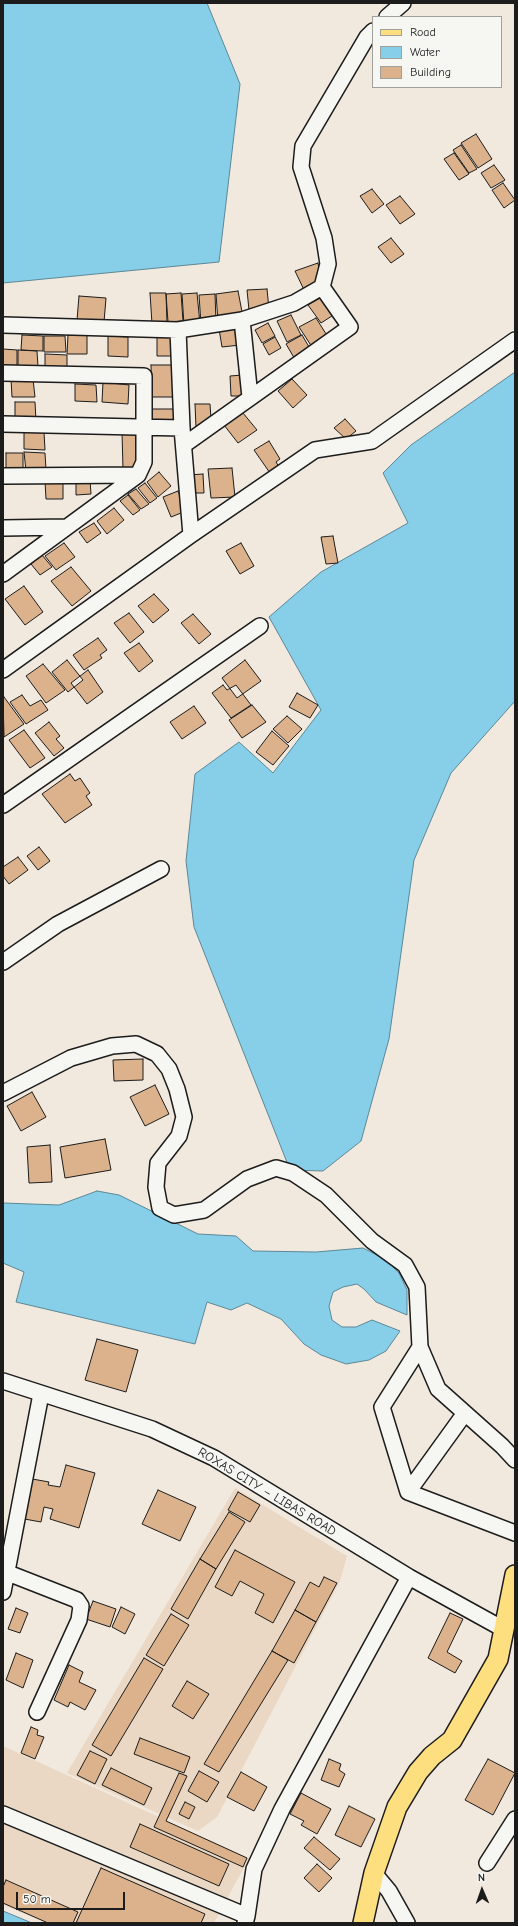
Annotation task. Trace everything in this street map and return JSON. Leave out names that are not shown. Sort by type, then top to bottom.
[{"type":"main road","points":[[365,1921],[374,1873],[397,1807],[418,1772],[432,1756],[452,1740],[498,1659],[510,1633],[515,1575]]},
{"type":"street","points":[[388,16],[403,3]]},
{"type":"street","points":[[3,325],[178,330],[242,320],[294,303],[322,287],[328,264],[324,238],[301,166],[303,146],[367,37],[372,32]]},
{"type":"street","points":[[184,445],[350,327],[322,287]]},
{"type":"street","points":[[242,320],[250,397]]},
{"type":"street","points":[[178,330],[182,428],[191,535]]},
{"type":"street","points":[[3,670],[191,535],[315,450],[372,440],[515,340]]},
{"type":"street","points":[[3,373],[144,376],[144,462],[138,475],[3,574]]},
{"type":"street","points":[[3,424],[182,428]]},
{"type":"street","points":[[3,476],[138,475]]},
{"type":"street","points":[[3,528],[66,527]]},
{"type":"street","points":[[3,804],[260,626]]},
{"type":"street","points":[[3,962],[58,924],[161,869]]},
{"type":"street","points":[[3,1093],[71,1058],[112,1046],[136,1044],[157,1054],[169,1069],[175,1083],[184,1117],[179,1136],[158,1163],[156,1187],[160,1208],[174,1215],[204,1210],[247,1179],[276,1168],[293,1173],[326,1195],[372,1241],[404,1265],[417,1287],[420,1347],[438,1389],[502,1446],[515,1460]]},
{"type":"street","points":[[408,1492],[382,1407],[420,1347]]},
{"type":"street","name":"ROXAS CITY – LIBAS ROAD","points":[[3,1381],[152,1429],[214,1458],[408,1577],[510,1633]]},
{"type":"street","points":[[3,1592],[8,1573],[41,1394]]},
{"type":"street","points":[[408,1492],[465,1413]]},
{"type":"street","points":[[408,1492],[515,1533]]},
{"type":"street","points":[[8,1573],[76,1600],[81,1606],[79,1620],[37,1712]]},
{"type":"street","points":[[3,1814],[246,1919],[254,1869],[282,1810],[408,1577]]},
{"type":"street","points":[[487,1863],[515,1819]]},
{"type":"street","points":[[374,1873],[389,1891],[408,1923]]},
{"type":"shaded area","points":[[235,1488],[347,1556],[340,1581],[217,1817],[198,1831],[67,1773]]},
{"type":"shaded area","points":[[3,1746],[249,1858],[214,1923],[46,1923],[3,1905]]},
{"type":"water","points":[[3,3],[207,3],[240,84],[219,262],[3,283]]},
{"type":"water","points":[[515,372],[515,701],[451,773],[414,860],[389,1039],[361,1141],[323,1171],[290,1170],[194,927],[186,861],[195,774],[239,742],[273,773],[321,710],[269,617],[321,572],[408,523],[383,473],[411,445]]},
{"type":"water","points":[[97,1191],[119,1195],[198,1234],[236,1236],[253,1251],[316,1252],[363,1248],[385,1259],[399,1273],[407,1290],[407,1315],[376,1302],[357,1284],[343,1287],[333,1292],[329,1306],[332,1320],[342,1327],[356,1327],[372,1320],[400,1331],[386,1351],[369,1360],[346,1364],[321,1355],[304,1344],[281,1319],[247,1303],[231,1310],[207,1302],[195,1344],[16,1302],[24,1272],[3,1263],[3,1203],[59,1205]]},
{"type":"water","points":[[3,1911],[32,1923],[3,1923]]},
{"type":"building","points":[[476,134],[492,159],[478,168],[461,143]]},
{"type":"building","points":[[461,145],[477,169],[469,173],[453,150]]},
{"type":"building","points":[[454,153],[469,174],[459,180],[444,159]]},
{"type":"building","points":[[494,165],[505,180],[491,188],[481,173]]},
{"type":"building","points":[[503,183],[515,200],[504,208],[492,190]]},
{"type":"building","points":[[372,189],[384,204],[372,213],[360,196]]},
{"type":"building","points":[[400,196],[415,214],[400,224],[386,205]]},
{"type":"building","points":[[391,238],[404,254],[391,263],[378,247]]},
{"type":"building","points":[[318,263],[322,287],[306,294],[295,271]]},
{"type":"building","points":[[267,289],[269,309],[249,310],[247,290]]},
{"type":"building","points":[[238,291],[243,317],[218,321],[216,294]]},
{"type":"building","points":[[150,293],[166,293],[167,324],[152,324]]},
{"type":"building","points":[[181,293],[183,321],[168,322],[166,294]]},
{"type":"building","points":[[197,293],[200,324],[184,325],[182,294]]},
{"type":"building","points":[[215,294],[216,322],[201,324],[199,295]]},
{"type":"building","points":[[79,296],[106,298],[104,322],[77,320]]},
{"type":"building","points":[[322,297],[335,314],[321,323],[308,305]]},
{"type":"building","points":[[291,315],[301,335],[287,342],[277,321]]},
{"type":"building","points":[[316,318],[328,337],[312,347],[299,327]]},
{"type":"building","points":[[268,323],[275,336],[262,343],[255,330]]},
{"type":"building","points":[[237,327],[240,345],[222,347],[219,329]]},
{"type":"building","points":[[22,335],[43,336],[43,351],[21,350]]},
{"type":"building","points":[[68,335],[87,335],[87,354],[67,354]]},
{"type":"building","points":[[302,335],[312,352],[296,361],[286,344]]},
{"type":"building","points":[[44,336],[65,336],[66,352],[44,352]]},
{"type":"building","points":[[108,336],[128,337],[128,357],[108,356]]},
{"type":"building","points":[[157,336],[178,337],[179,356],[157,356]]},
{"type":"building","points":[[275,337],[281,348],[269,355],[263,344]]},
{"type":"building","points":[[3,349],[17,350],[17,367],[3,366]]},
{"type":"building","points":[[18,350],[37,351],[38,367],[18,367]]},
{"type":"building","points":[[45,354],[67,355],[67,370],[45,368]]},
{"type":"building","points":[[151,365],[175,365],[178,397],[152,397]]},
{"type":"building","points":[[243,375],[245,396],[231,396],[230,376]]},
{"type":"building","points":[[11,379],[33,379],[35,397],[12,397]]},
{"type":"building","points":[[292,379],[307,395],[293,408],[278,391]]},
{"type":"building","points":[[103,382],[129,385],[128,404],[102,402]]},
{"type":"building","points":[[75,384],[96,385],[97,402],[75,401]]},
{"type":"building","points":[[15,402],[35,402],[36,421],[15,420]]},
{"type":"building","points":[[195,404],[210,404],[211,419],[196,427]]},
{"type":"building","points":[[146,409],[176,409],[177,424],[147,425]]},
{"type":"building","points":[[243,413],[257,430],[238,443],[224,425]]},
{"type":"building","points":[[345,419],[356,431],[346,439],[334,428]]},
{"type":"building","points":[[24,431],[44,432],[45,450],[24,449]]},
{"type":"building","points":[[122,432],[136,432],[139,469],[123,469]]},
{"type":"building","points":[[269,441],[280,459],[276,462],[279,467],[270,473],[254,450]]},
{"type":"building","points":[[24,452],[45,453],[46,470],[26,471]]},
{"type":"building","points":[[6,453],[23,453],[23,469],[6,469]]},
{"type":"building","points":[[232,468],[235,497],[211,498],[208,469]]},
{"type":"building","points":[[159,472],[171,486],[158,497],[147,482]]},
{"type":"building","points":[[203,474],[204,493],[196,493],[189,475]]},
{"type":"building","points":[[76,480],[90,480],[91,494],[76,495]]},
{"type":"building","points":[[45,481],[63,481],[63,499],[46,499]]},
{"type":"building","points":[[145,483],[157,498],[150,503],[138,488]]},
{"type":"building","points":[[136,489],[149,504],[141,509],[128,494]]},
{"type":"building","points":[[178,491],[186,511],[171,517],[163,497]]},
{"type":"building","points":[[128,495],[140,510],[133,515],[120,501]]},
{"type":"building","points":[[114,508],[124,520],[107,534],[97,521]]},
{"type":"building","points":[[94,523],[101,533],[87,543],[79,532]]},
{"type":"building","points":[[333,536],[338,563],[326,564],[321,537]]},
{"type":"building","points":[[64,543],[75,557],[56,570],[45,556]]},
{"type":"building","points":[[241,543],[254,566],[240,574],[226,551]]},
{"type":"building","points":[[42,555],[52,567],[40,575],[31,564]]},
{"type":"building","points":[[71,567],[91,591],[72,606],[51,581]]},
{"type":"building","points":[[24,586],[43,612],[25,625],[5,599]]},
{"type":"building","points":[[154,594],[169,610],[153,623],[138,606]]},
{"type":"building","points":[[129,613],[144,632],[130,643],[114,623]]},
{"type":"building","points":[[193,614],[211,634],[199,644],[181,623]]},
{"type":"building","points":[[98,638],[107,650],[100,655],[102,658],[84,670],[73,655]]},
{"type":"building","points":[[139,643],[153,661],[139,672],[124,653]]},
{"type":"building","points":[[67,660],[83,680],[68,692],[52,672]]},
{"type":"building","points":[[245,660],[261,681],[237,698],[222,678]]},
{"type":"building","points":[[43,664],[65,690],[46,703],[26,676]]},
{"type":"building","points":[[88,670],[103,692],[87,704],[71,683]]},
{"type":"building","points":[[223,685],[227,690],[236,685],[251,705],[231,718],[212,693]]},
{"type":"building","points":[[297,693],[318,705],[310,718],[289,707]]},
{"type":"building","points":[[22,695],[30,706],[41,700],[48,710],[26,724],[10,702]]},
{"type":"building","points":[[4,697],[24,724],[4,737],[3,698]]},
{"type":"building","points":[[252,705],[266,722],[242,738],[229,720]]},
{"type":"building","points":[[194,706],[206,723],[182,739],[170,722]]},
{"type":"building","points":[[287,716],[302,729],[288,743],[273,729]]},
{"type":"building","points":[[49,722],[60,736],[56,739],[64,748],[54,756],[35,733]]},
{"type":"building","points":[[24,730],[45,758],[30,768],[9,740]]},
{"type":"building","points":[[272,731],[289,746],[273,765],[256,752]]},
{"type":"building","points":[[70,774],[75,781],[80,778],[90,793],[86,796],[92,805],[65,823],[42,794]]},
{"type":"building","points":[[39,847],[50,861],[38,870],[27,856]]},
{"type":"building","points":[[18,857],[28,870],[9,884],[3,876],[3,867]]},
{"type":"building","points":[[143,1059],[143,1080],[114,1081],[113,1060]]},
{"type":"building","points":[[155,1085],[169,1114],[145,1126],[130,1097]]},
{"type":"building","points":[[32,1092],[46,1117],[21,1131],[7,1106]]},
{"type":"building","points":[[105,1139],[111,1170],[65,1178],[60,1147]]},
{"type":"building","points":[[50,1145],[52,1182],[29,1183],[27,1147]]},
{"type":"building","points":[[97,1339],[138,1350],[126,1392],[85,1380]]},
{"type":"building","points":[[66,1465],[95,1473],[79,1528],[50,1519],[53,1509],[44,1507],[41,1522],[19,1518],[27,1478],[49,1482],[48,1485],[60,1487]]},
{"type":"building","points":[[158,1490],[196,1507],[180,1541],[142,1524]]},
{"type":"building","points":[[238,1492],[260,1505],[250,1522],[228,1510]]},
{"type":"building","points":[[229,1512],[245,1522],[216,1569],[200,1559]]},
{"type":"building","points":[[235,1550],[295,1582],[273,1623],[255,1613],[264,1594],[240,1581],[232,1596],[215,1587]]},
{"type":"building","points":[[200,1559],[216,1569],[188,1619],[171,1609]]},
{"type":"building","points":[[324,1577],[337,1583],[316,1622],[295,1610],[310,1582],[319,1587]]},
{"type":"building","points":[[93,1601],[116,1609],[110,1627],[86,1619]]},
{"type":"building","points":[[121,1607],[135,1614],[125,1634],[112,1627]]},
{"type":"building","points":[[16,1608],[28,1613],[20,1633],[8,1629]]},
{"type":"building","points":[[295,1610],[316,1622],[294,1663],[272,1651]]},
{"type":"building","points":[[450,1613],[463,1619],[447,1652],[462,1661],[455,1673],[428,1658]]},
{"type":"building","points":[[171,1614],[189,1625],[164,1666],[146,1655]]},
{"type":"building","points":[[272,1651],[288,1660],[219,1772],[204,1764]]},
{"type":"building","points":[[16,1653],[33,1660],[23,1688],[6,1680]]},
{"type":"building","points":[[144,1658],[163,1669],[111,1756],[92,1745]]},
{"type":"building","points":[[69,1665],[83,1672],[79,1682],[96,1690],[85,1710],[70,1702],[68,1707],[54,1700]]},
{"type":"building","points":[[187,1681],[209,1694],[193,1719],[172,1706]]},
{"type":"building","points":[[31,1727],[38,1730],[37,1735],[44,1737],[35,1759],[21,1753]]},
{"type":"building","points":[[140,1738],[190,1757],[184,1773],[134,1754]]},
{"type":"building","points":[[90,1751],[107,1759],[95,1784],[77,1775]]},
{"type":"building","points":[[329,1759],[341,1764],[339,1770],[345,1774],[339,1787],[321,1780]]},
{"type":"building","points":[[488,1759],[515,1773],[493,1815],[465,1800]]},
{"type":"building","points":[[111,1768],[152,1788],[144,1805],[102,1785]]},
{"type":"building","points":[[199,1771],[219,1782],[207,1802],[188,1791]]},
{"type":"building","points":[[241,1772],[267,1787],[254,1811],[227,1797]]},
{"type":"building","points":[[179,1773],[187,1776],[166,1821],[247,1858],[243,1867],[154,1827]]},
{"type":"building","points":[[301,1793],[331,1809],[317,1834],[301,1825],[304,1821],[290,1814]]},
{"type":"building","points":[[185,1802],[195,1807],[189,1819],[179,1814]]},
{"type":"building","points":[[349,1806],[375,1819],[361,1847],[335,1835]]},
{"type":"building","points":[[140,1824],[229,1864],[219,1886],[130,1847]]},
{"type":"building","points":[[314,1837],[340,1859],[330,1870],[304,1848]]},
{"type":"building","points":[[317,1864],[332,1878],[319,1892],[304,1878]]},
{"type":"building","points":[[101,1868],[205,1914],[201,1923],[76,1923]]},
{"type":"building","points":[[6,1880],[78,1912],[73,1923],[48,1923],[3,1903],[3,1887]]}]
